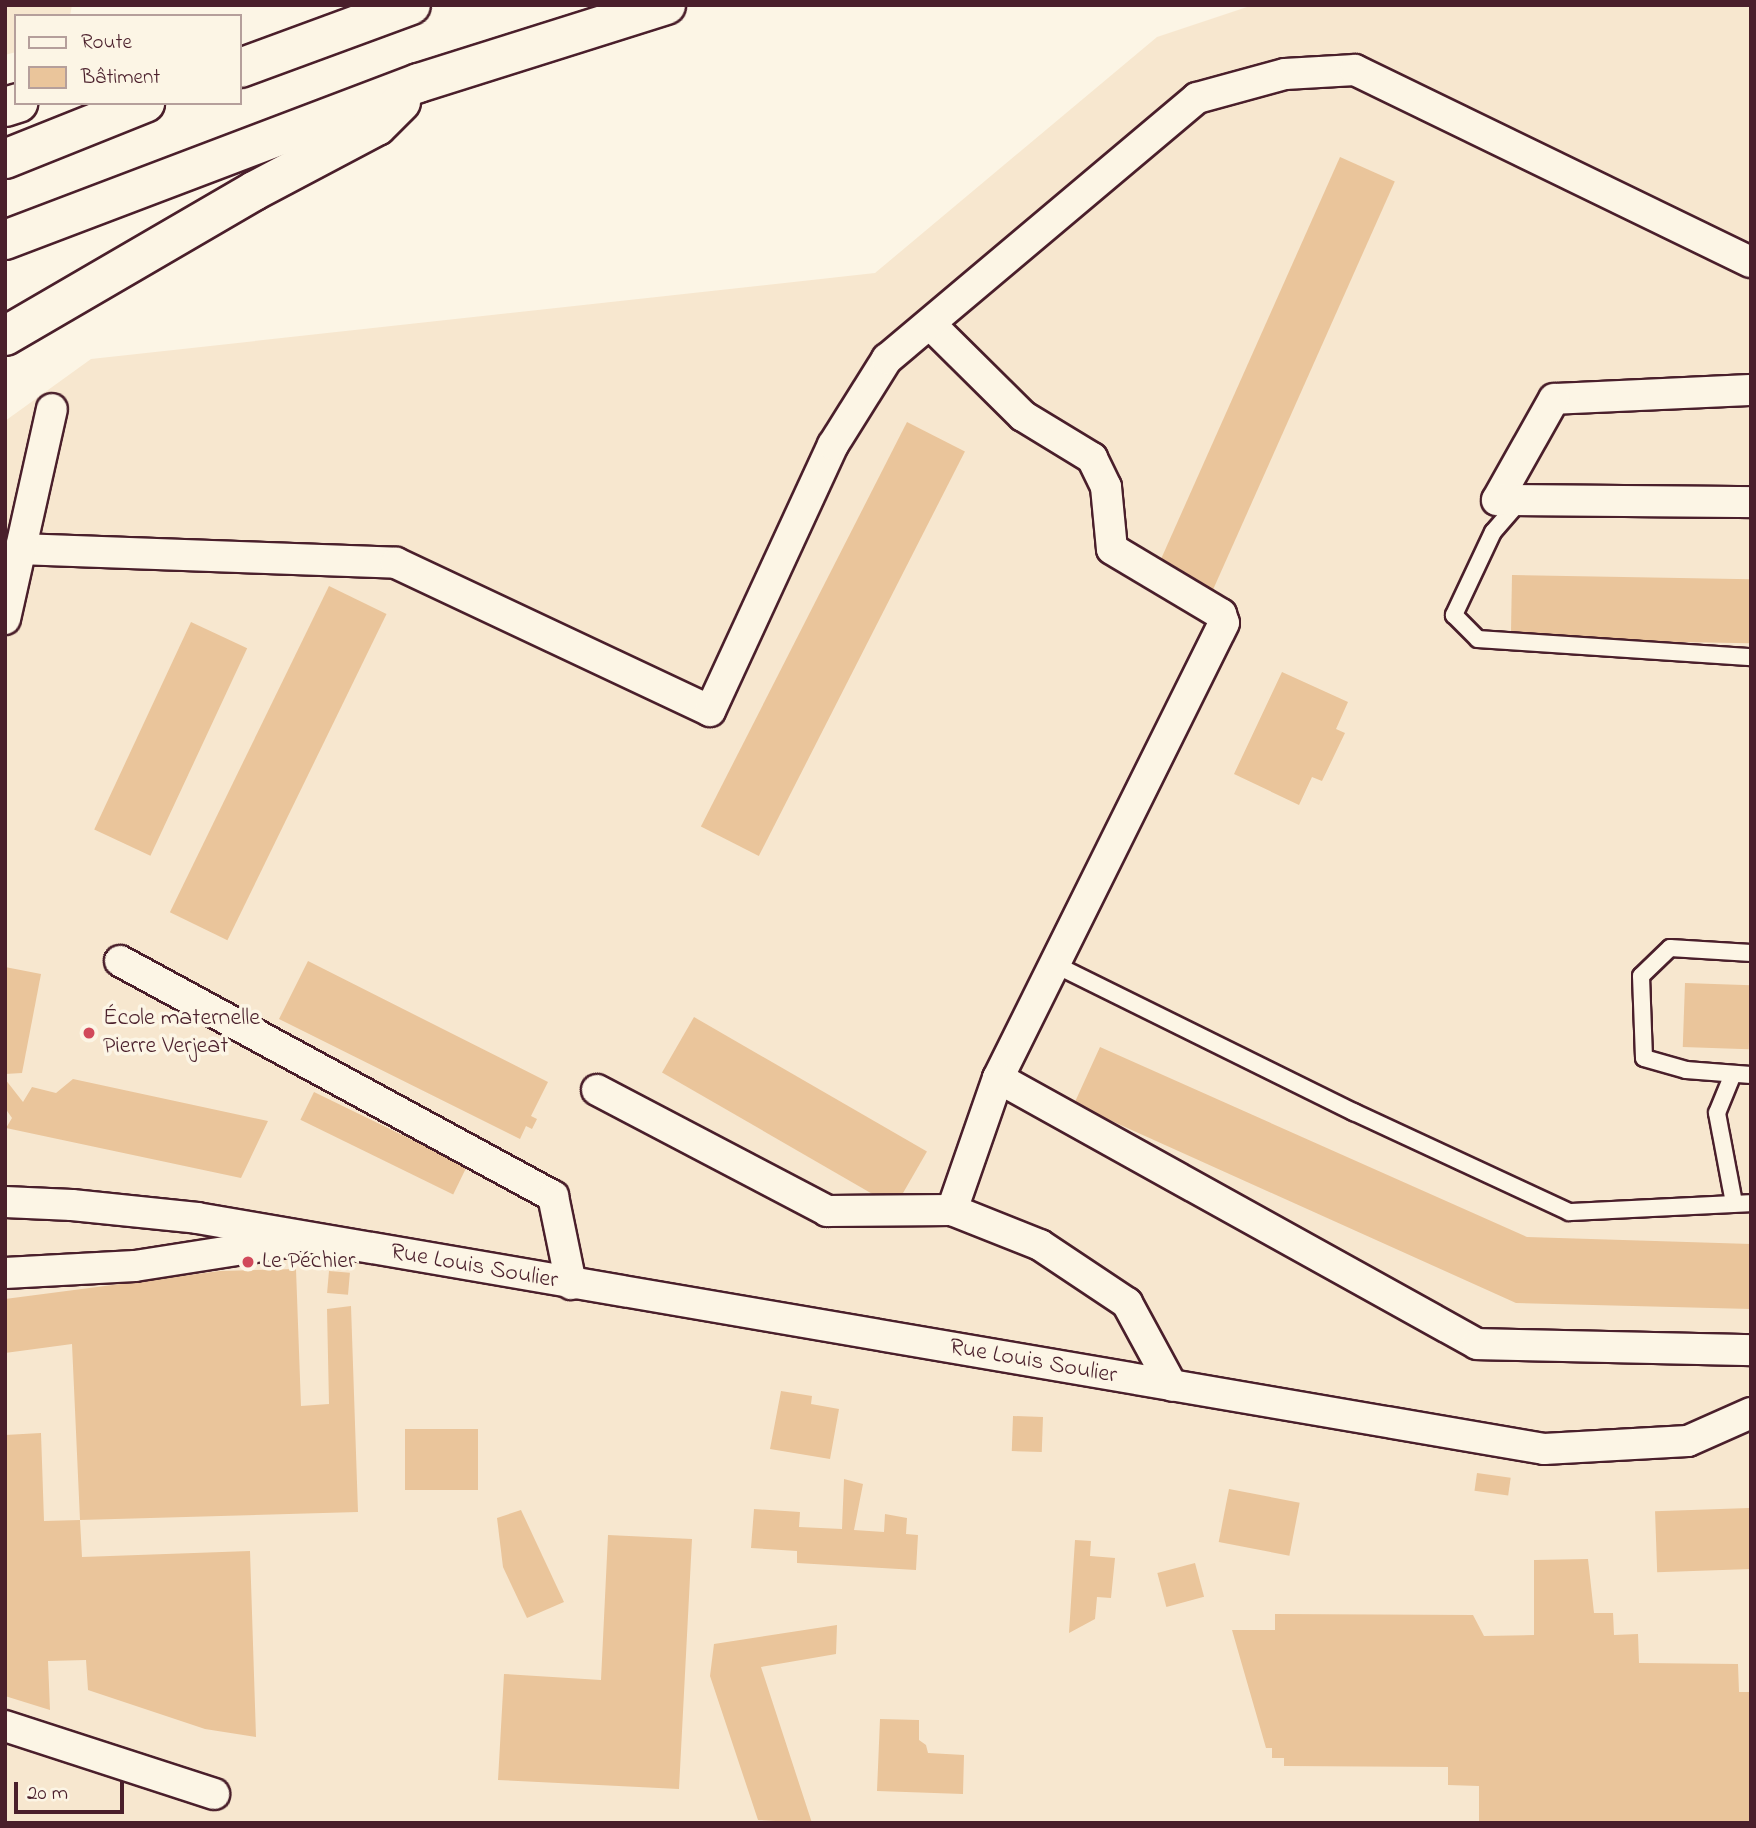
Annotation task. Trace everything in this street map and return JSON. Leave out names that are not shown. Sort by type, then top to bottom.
[{"type":"highway","points":[[242,67],[411,5]]},
{"type":"highway","points":[[5,240],[419,83],[666,5]]},
{"type":"highway","points":[[5,336],[254,191],[377,126],[419,83]]},
{"type":"highway","points":[[5,159],[140,105]]},
{"type":"street","points":[[20,550],[396,563],[710,711],[833,445],[887,359],[931,325],[1197,98],[1285,74],[1355,70],[1751,262]]},
{"type":"street","points":[[931,325],[1023,416],[1092,458],[1106,487],[1112,548],[1221,614],[1224,623],[998,1078],[953,1210]]},
{"type":"street","points":[[1751,390],[1554,399],[1497,500],[1751,502]]},
{"type":"street","points":[[5,619],[52,409]]},
{"type":"street","points":[[120,961],[553,1196],[571,1284]]},
{"type":"street","points":[[998,1078],[1477,1344],[1751,1350]]},
{"type":"street","points":[[597,1090],[827,1211],[953,1210],[1040,1245],[1127,1303],[1172,1386]]},
{"type":"street","name":"Rue Louis Soulier","points":[[5,1202],[72,1205],[197,1218],[1545,1449],[1688,1441],[1751,1413]]},
{"type":"street","name":"Rue Louis Soulier","points":[[5,1273],[135,1266],[313,1238]]},
{"type":"street","points":[[5,1726],[214,1794]]},
{"type":"lane","points":[[1520,501],[1493,532],[1454,615],[1478,639],[1751,657]]},
{"type":"lane","points":[[1751,953],[1670,948],[1641,976],[1644,1058],[1686,1070],[1751,1075]]},
{"type":"lane","points":[[1054,964],[1354,1112],[1569,1212],[1743,1203],[1717,1113],[1733,1074]]},
{"type":"shaded area","points":[[5,5],[72,5],[70,14],[14,14],[14,53],[5,55]]},
{"type":"shaded area","points":[[1253,5],[1751,5],[1751,1823],[5,1823],[5,421],[91,359],[875,273],[1157,37]]},
{"type":"building","points":[[1340,157],[1395,181],[1211,594],[1156,570]]},
{"type":"building","points":[[907,422],[965,452],[759,856],[701,827]]},
{"type":"building","points":[[1512,575],[1751,579],[1750,643],[1511,639]]},
{"type":"building","points":[[329,586],[387,614],[227,940],[170,912]]},
{"type":"building","points":[[191,622],[247,648],[150,856],[94,830]]},
{"type":"building","points":[[1282,672],[1348,702],[1336,729],[1345,733],[1322,781],[1312,777],[1299,805],[1234,774]]},
{"type":"building","points":[[308,961],[548,1082],[531,1116],[537,1119],[532,1129],[526,1126],[520,1139],[279,1019]]},
{"type":"building","points":[[5,967],[41,974],[22,1073],[5,1074]]},
{"type":"building","points":[[1685,983],[1751,985],[1749,1049],[1683,1047]]},
{"type":"building","points":[[694,1017],[927,1152],[895,1207],[662,1072]]},
{"type":"building","points":[[1100,1047],[1527,1237],[1751,1244],[1751,1309],[1516,1303],[1074,1104]]},
{"type":"building","points":[[5,1079],[23,1102],[32,1087],[56,1093],[73,1079],[268,1121],[241,1178],[6,1128],[12,1118],[5,1108]]},
{"type":"building","points":[[314,1092],[467,1167],[453,1194],[300,1120]]},
{"type":"building","points":[[296,1269],[301,1406],[329,1404],[327,1309],[351,1306],[358,1512],[80,1520],[72,1344],[5,1353],[5,1299],[220,1271]]},
{"type":"building","points":[[329,1271],[350,1273],[348,1295],[327,1293]]},
{"type":"building","points":[[781,1391],[812,1396],[811,1404],[839,1409],[830,1459],[770,1449]]},
{"type":"building","points":[[1013,1416],[1043,1417],[1042,1452],[1012,1451]]},
{"type":"building","points":[[405,1429],[478,1429],[478,1490],[405,1490]]},
{"type":"building","points":[[41,1433],[44,1521],[80,1520],[82,1557],[250,1551],[256,1737],[205,1729],[88,1690],[86,1660],[48,1661],[50,1710],[5,1696],[5,1435]]},
{"type":"building","points":[[1477,1473],[1511,1478],[1508,1496],[1474,1491]]},
{"type":"building","points":[[844,1479],[863,1484],[854,1530],[884,1532],[885,1514],[907,1518],[906,1534],[918,1535],[916,1570],[797,1563],[797,1551],[751,1548],[754,1509],[800,1512],[799,1527],[842,1529]]},
{"type":"building","points":[[1229,1489],[1300,1503],[1289,1556],[1219,1542]]},
{"type":"building","points":[[1749,1508],[1751,1569],[1657,1572],[1655,1511]]},
{"type":"building","points":[[521,1510],[564,1602],[527,1618],[503,1567],[497,1518]]},
{"type":"building","points":[[608,1535],[692,1539],[679,1789],[498,1780],[504,1674],[601,1680]]},
{"type":"building","points":[[1075,1540],[1091,1541],[1090,1556],[1115,1558],[1111,1598],[1097,1597],[1095,1619],[1069,1633]]},
{"type":"building","points":[[1588,1559],[1594,1613],[1613,1613],[1614,1635],[1638,1634],[1639,1663],[1738,1664],[1739,1692],[1751,1692],[1751,1823],[1479,1823],[1479,1786],[1448,1785],[1448,1767],[1284,1766],[1284,1758],[1272,1758],[1272,1748],[1266,1748],[1232,1630],[1275,1630],[1275,1614],[1473,1615],[1484,1636],[1534,1635],[1534,1560]]},
{"type":"building","points":[[1195,1563],[1204,1597],[1166,1607],[1157,1573]]},
{"type":"building","points":[[837,1625],[836,1654],[761,1667],[812,1823],[758,1820],[710,1676],[714,1644]]},
{"type":"building","points":[[880,1719],[919,1720],[919,1740],[926,1745],[928,1753],[964,1755],[963,1794],[877,1791]]},
{"type":"place","name":"École maternelle Pierre Verjeat","points":[[89,1033]]},
{"type":"place","name":"Le Péchier","points":[[248,1262]]}]
